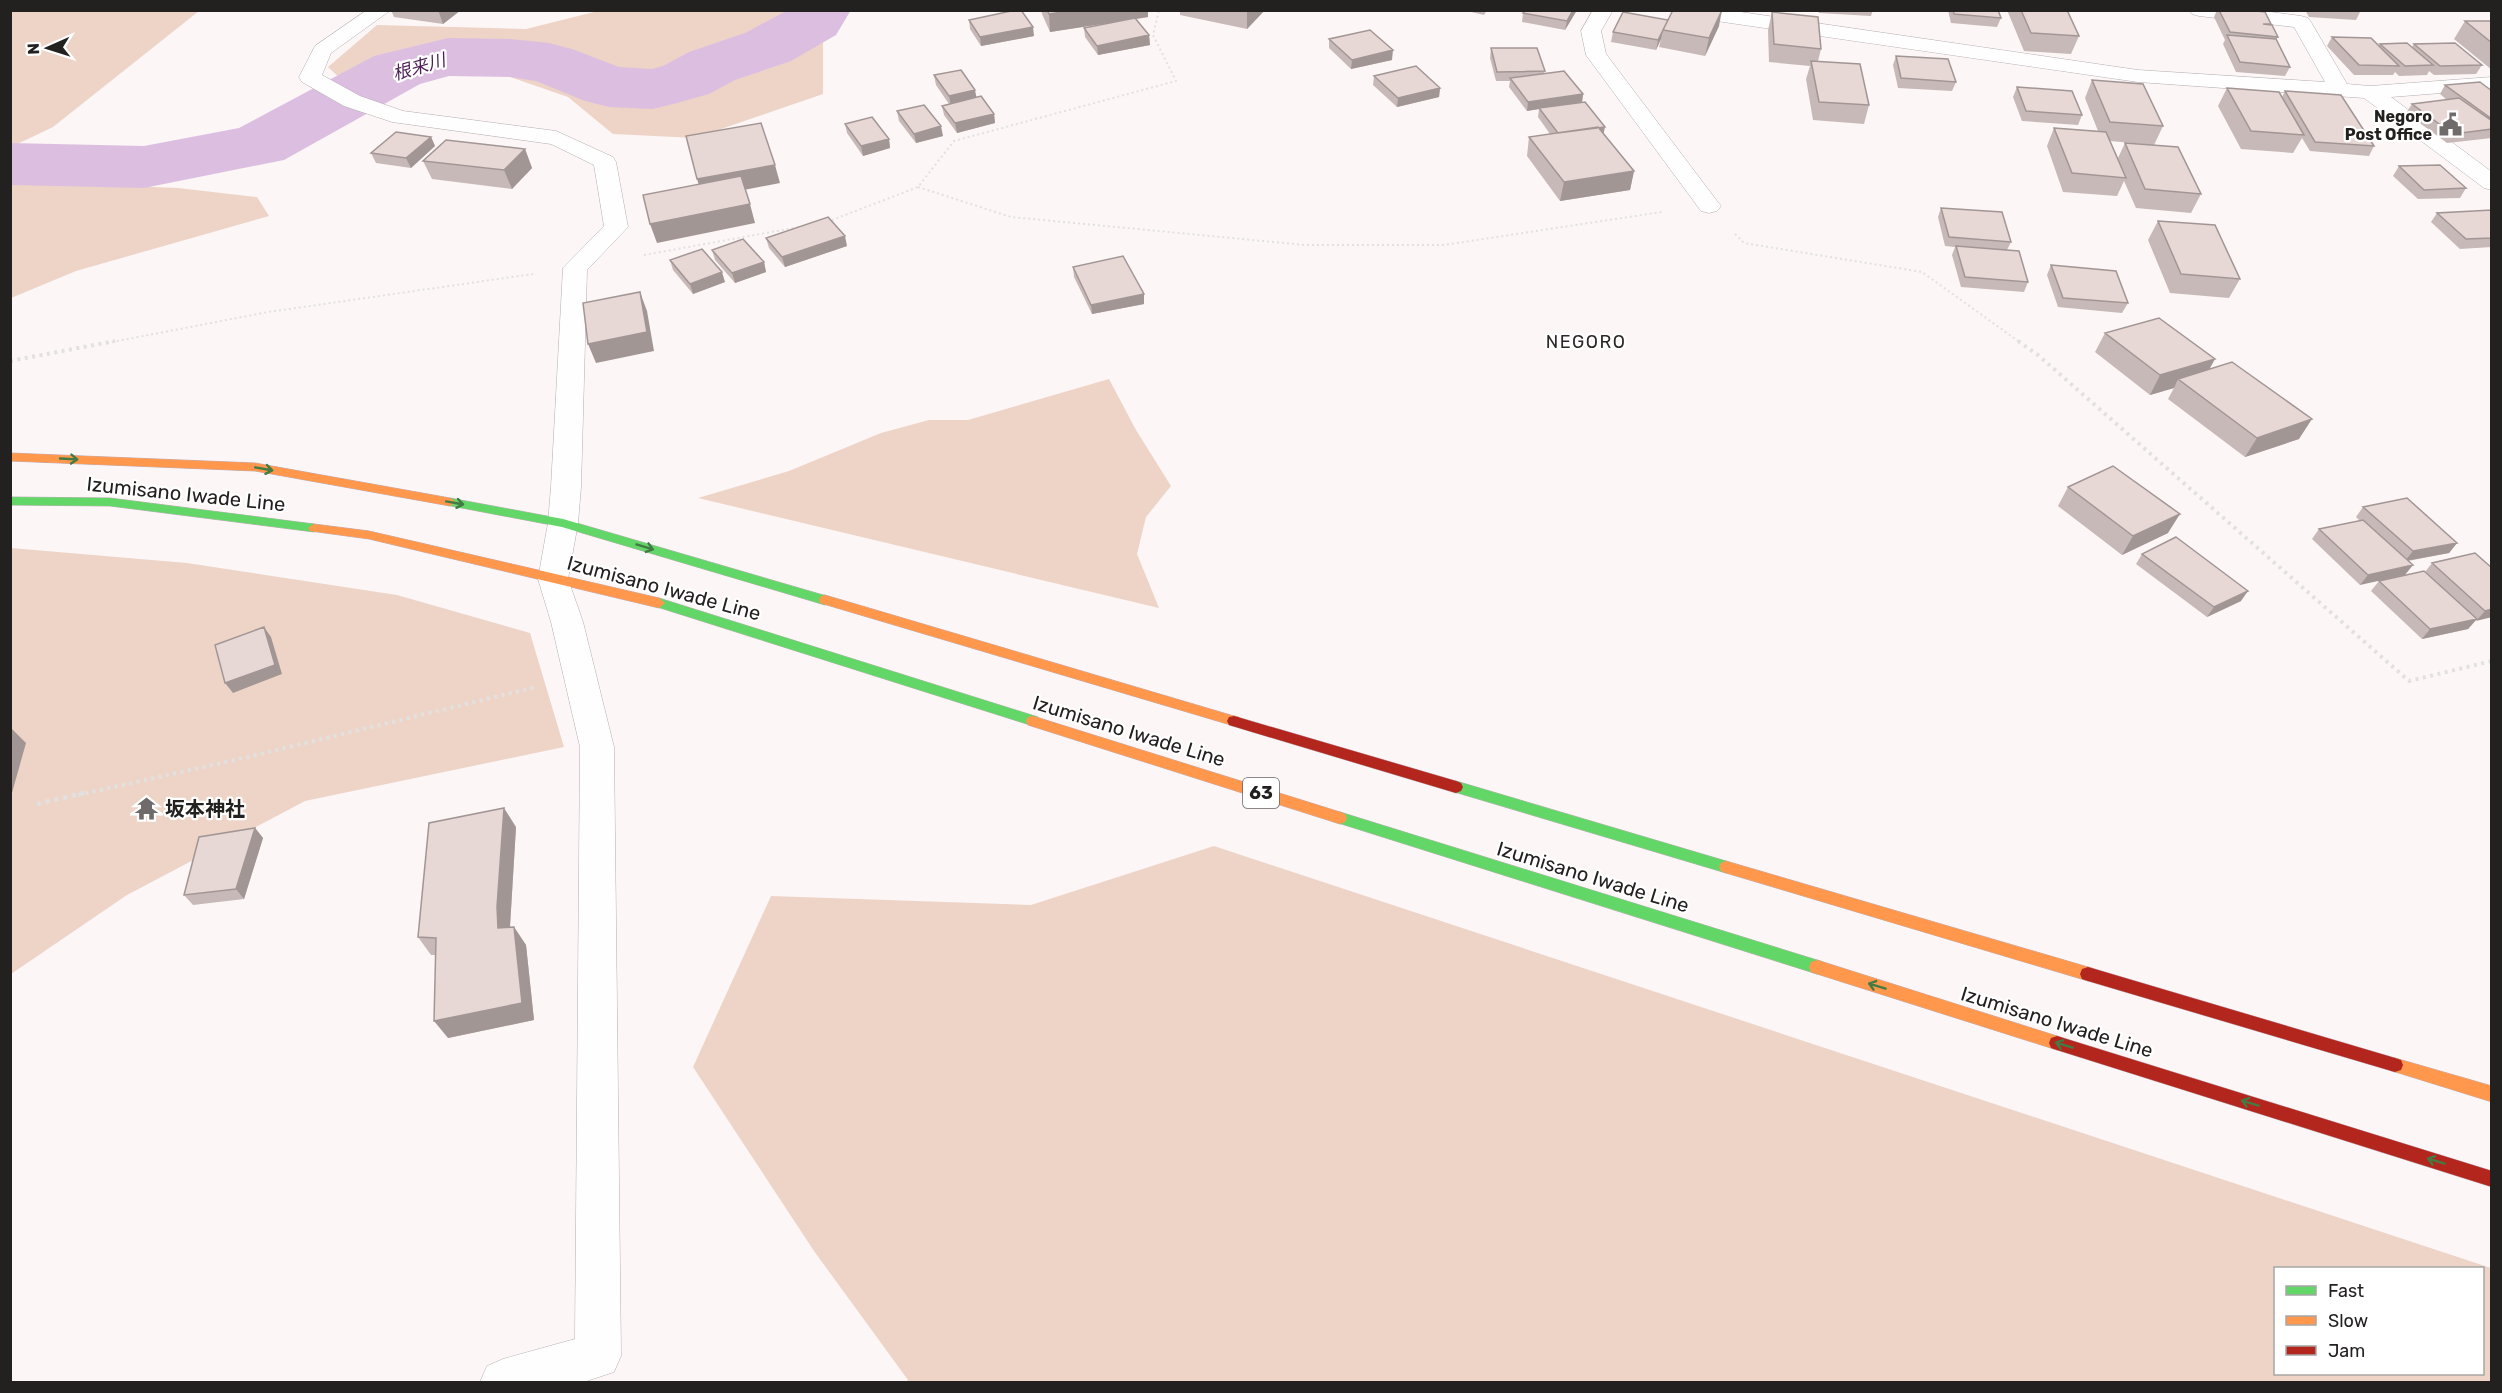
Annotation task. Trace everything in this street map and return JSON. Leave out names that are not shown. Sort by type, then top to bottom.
[{"type":"main road","name":"Izumisano Iwade Line","points":[[10,457],[255,467],[563,523],[2492,1094]]},
{"type":"main road","name":"Izumisano Iwade Line","points":[[10,501],[110,502],[369,535],[683,609],[1073,734],[2492,1179]]},
{"type":"street","points":[[381,10],[322,50],[310,77],[352,101],[400,117],[556,138],[605,162],[616,227],[575,268],[563,523],[553,579],[581,677],[597,747],[598,1356],[503,1383]]},
{"type":"street","points":[[1603,10],[1591,31],[1596,55],[1709,206]]},
{"type":"street","points":[[1682,10],[2138,76],[2370,92],[2492,83]]},
{"type":"street","points":[[2199,10],[2301,22],[2340,90]]},
{"type":"street","points":[[2370,92],[2492,183]]},
{"type":"path","points":[[825,223],[837,221],[918,187],[954,141],[1176,81],[1153,35],[1159,10]]},
{"type":"path","points":[[918,187],[1011,217],[1305,244],[1444,245],[1709,206],[1744,243],[1922,272],[2038,355],[2409,681],[2492,661]]},
{"type":"path","points":[[10,361],[268,312],[575,268],[802,227]]},
{"type":"path","points":[[37,804],[248,757],[581,677]]},
{"type":"shaded area","points":[[10,11],[199,11],[53,127],[11,147]]},
{"type":"shaded area","points":[[805,11],[823,32],[823,94],[695,138],[613,134],[568,97],[487,69],[342,80],[328,67],[377,25],[526,29],[594,12]]},
{"type":"shaded area","points":[[11,181],[178,188],[257,197],[269,216],[76,271],[11,298]]},
{"type":"shaded area","points":[[1109,379],[1136,430],[1171,486],[1146,517],[1137,554],[1159,608],[698,498],[789,471],[881,433],[929,420],[968,420]]},
{"type":"shaded area","name":"坂本神社","points":[[11,548],[187,563],[397,595],[530,633],[564,747],[305,801],[127,895],[11,974]]},
{"type":"shaded area","points":[[1214,846],[2491,1268],[2491,1382],[907,1382],[908,1380],[814,1251],[693,1067],[771,896],[1031,905]]},
{"type":"building","points":[[1021,10],[1033,27],[980,37],[969,20]]},
{"type":"building","points":[[1047,10],[1075,10],[1049,14]]},
{"type":"building","points":[[1525,10],[1573,10],[1567,21],[1523,13]]},
{"type":"building","points":[[1673,10],[1722,10],[1709,38],[1663,30]]},
{"type":"building","points":[[1953,10],[1998,10],[2001,18],[1954,14]]},
{"type":"building","points":[[2021,10],[2067,10],[2079,36],[2031,33]]},
{"type":"building","points":[[2219,10],[2265,12],[2271,24],[2263,24],[2272,25],[2278,37],[2230,32]]},
{"type":"building","points":[[1623,12],[1668,20],[1658,40],[1613,32]]},
{"type":"building","points":[[1772,12],[1818,17],[1821,49],[1774,44]]},
{"type":"building","points":[[1135,18],[1149,35],[1097,46],[1084,28]]},
{"type":"building","points":[[2465,21],[2492,21],[2492,43]]},
{"type":"building","points":[[1370,30],[1393,50],[1352,60],[1329,39]]},
{"type":"building","points":[[2227,35],[2276,39],[2290,67],[2240,62]]},
{"type":"building","points":[[2332,37],[2371,38],[2399,66],[2359,65]]},
{"type":"building","points":[[2407,43],[2433,65],[2405,66],[2380,44]]},
{"type":"building","points":[[2455,43],[2482,65],[2440,66],[2414,44]]},
{"type":"building","points":[[1491,48],[1537,48],[1545,71],[1497,72]]},
{"type":"building","points":[[1896,56],[1948,59],[1956,82],[1901,78]]},
{"type":"building","points":[[1811,61],[1860,64],[1869,105],[1819,102]]},
{"type":"building","points":[[1416,66],[1440,88],[1398,98],[1374,76]]},
{"type":"building","points":[[961,70],[975,90],[949,96],[934,75]]},
{"type":"building","points":[[1564,71],[1583,94],[1528,102],[1510,78]]},
{"type":"building","points":[[2092,80],[2143,84],[2163,126],[2110,122]]},
{"type":"building","points":[[2480,82],[2492,91],[2492,119],[2445,85]]},
{"type":"building","points":[[2017,87],[2072,91],[2082,115],[2026,111]]},
{"type":"building","points":[[2227,88],[2279,92],[2304,135],[2251,131]]},
{"type":"building","points":[[2285,91],[2341,95],[2374,146],[2315,142]]},
{"type":"building","points":[[981,96],[994,114],[955,123],[942,106]]},
{"type":"building","points":[[2459,98],[2492,121],[2492,129],[2453,134],[2412,104]]},
{"type":"building","points":[[1585,102],[1605,127],[1558,133],[1539,108]]},
{"type":"building","points":[[924,105],[941,126],[914,134],[897,111]]},
{"type":"building","points":[[872,117],[889,139],[861,146],[845,124]]},
{"type":"building","points":[[761,123],[775,165],[697,179],[686,136]]},
{"type":"building","points":[[1598,127],[1634,171],[1564,182],[1529,137]]},
{"type":"building","points":[[2054,128],[2106,132],[2126,178],[2072,173]]},
{"type":"building","points":[[396,132],[431,137],[406,158],[371,153]]},
{"type":"building","points":[[446,140],[525,149],[504,170],[423,161]]},
{"type":"building","points":[[2125,143],[2178,147],[2201,194],[2145,189]]},
{"type":"building","points":[[2440,165],[2466,188],[2424,190],[2399,166]]},
{"type":"building","points":[[741,176],[750,204],[650,224],[643,195]]},
{"type":"building","points":[[1941,208],[2002,212],[2011,242],[1949,237]]},
{"type":"building","points":[[2492,210],[2492,238],[2466,239],[2437,213]]},
{"type":"building","points":[[828,217],[845,236],[782,257],[766,238]]},
{"type":"building","points":[[2158,221],[2215,225],[2240,279],[2181,274]]},
{"type":"building","points":[[743,239],[764,262],[732,273],[712,250]]},
{"type":"building","points":[[1956,246],[2019,251],[2028,282],[1965,277]]},
{"type":"building","points":[[702,249],[722,272],[690,284],[670,260]]},
{"type":"building","points":[[1123,256],[1144,294],[1091,305],[1073,267]]},
{"type":"building","points":[[2051,265],[2116,271],[2128,303],[2063,298]]},
{"type":"building","points":[[640,292],[647,332],[588,344],[583,303]]},
{"type":"building","points":[[2159,318],[2215,359],[2160,375],[2105,333]]},
{"type":"building","points":[[2232,362],[2312,419],[2257,438],[2178,379]]},
{"type":"building","points":[[2113,466],[2180,514],[2133,536],[2068,487]]},
{"type":"building","points":[[2407,498],[2457,543],[2413,551],[2363,507]]},
{"type":"building","points":[[2363,520],[2413,565],[2368,575],[2319,529]]},
{"type":"building","points":[[2176,537],[2248,591],[2214,607],[2142,554]]},
{"type":"building","points":[[2475,553],[2492,568],[2492,609],[2485,611],[2432,563]]},
{"type":"building","points":[[2424,571],[2477,619],[2430,629],[2379,581]]},
{"type":"building","points":[[264,627],[275,665],[225,683],[215,645]]},
{"type":"building","points":[[504,808],[497,907],[498,928],[514,927],[522,1003],[434,1021],[436,938],[418,937],[429,823]]},
{"type":"building","points":[[255,828],[236,889],[184,895],[199,837]]},
{"type":"waterway","name":"根来川","points":[[10,164],[144,167],[259,145],[397,70],[448,57],[510,58],[549,63],[609,87],[653,89],[686,80],[712,66],[768,47],[814,22],[820,10]]},
{"type":"traffic: fast","points":[[10,501],[110,502],[314,528]]},
{"type":"traffic: fast","points":[[450,502],[563,523],[825,600]]},
{"type":"traffic: fast","points":[[659,603],[1033,721]]},
{"type":"traffic: fast","points":[[1456,787],[1726,867]]},
{"type":"traffic: fast","points":[[1340,818],[1817,967]]},
{"type":"traffic: slow","points":[[10,457],[255,467],[450,502]]},
{"type":"traffic: slow","points":[[314,528],[369,535],[659,603]]},
{"type":"traffic: slow","points":[[825,600],[1234,721]]},
{"type":"traffic: slow","points":[[1033,721],[1340,818]]},
{"type":"traffic: slow","points":[[1726,867],[2088,974]]},
{"type":"traffic: slow","points":[[1817,967],[2057,1043]]},
{"type":"traffic: slow","points":[[2395,1065],[2492,1094]]},
{"type":"traffic: jam","points":[[1234,721],[1456,787]]},
{"type":"traffic: jam","points":[[2088,974],[2395,1065]]},
{"type":"traffic: jam","points":[[2057,1043],[2492,1179]]},
{"type":"place","name":"Negoro Post Office","points":[[2450,125]]},
{"type":"place","name":"坂本神社","points":[[147,809]]},
{"type":"district","name":"NEGORO","points":[[1586,342]]}]
